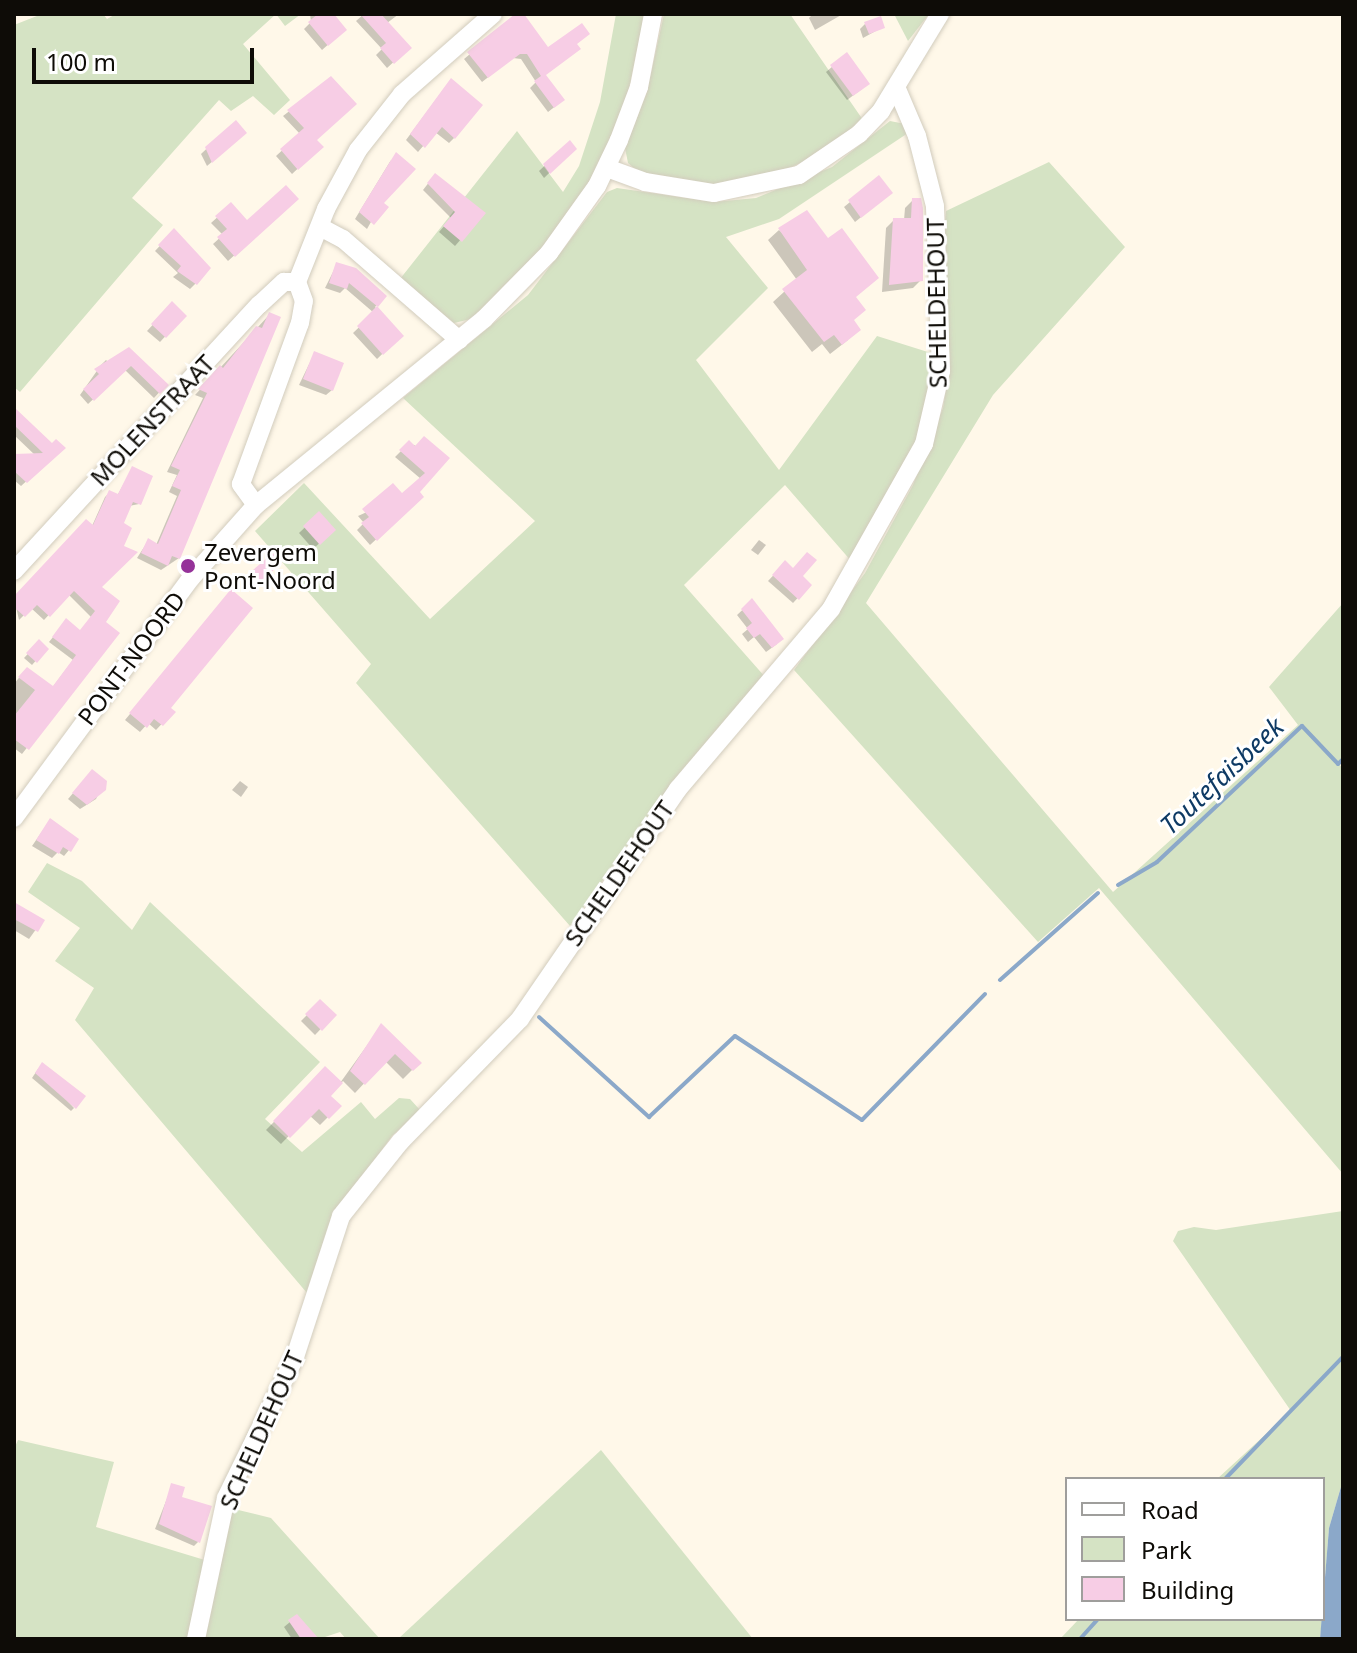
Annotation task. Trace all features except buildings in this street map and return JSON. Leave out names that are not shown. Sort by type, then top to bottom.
[{"type":"street","points":[[256,505],[241,484],[300,323],[303,291],[297,282],[322,228],[326,209],[348,166],[378,124],[436,61],[493,14]]},
{"type":"street","name":"PONT-NOORD","points":[[14,818],[191,578],[256,505],[459,340],[549,253],[607,168],[639,87],[653,14]]},
{"type":"street","points":[[607,168],[690,192],[774,184],[823,162],[859,134],[897,89],[940,14]]},
{"type":"street","name":"SCHELDEHOUT","points":[[196,1639],[226,1498],[295,1357],[341,1216],[400,1142],[520,1019],[678,789],[831,609],[924,444],[941,371],[935,206],[917,136],[897,89]]},
{"type":"street","points":[[322,228],[343,239],[459,340]]},
{"type":"street","name":"MOLENSTRAAT","points":[[14,571],[259,305],[284,282],[297,282]]},
{"type":"green space","points":[[42,14],[103,14],[107,19],[116,14],[276,14],[243,44],[290,100],[274,115],[253,96],[231,111],[219,100],[132,198],[163,225],[20,392],[14,387],[14,25]]},
{"type":"green space","points":[[276,14],[301,14],[285,26]]},
{"type":"green space","points":[[616,14],[645,14],[623,116],[600,166],[543,248],[494,301],[471,319],[454,323],[400,279],[517,131],[563,192],[579,166],[600,102]]},
{"type":"green space","points":[[664,14],[790,14],[863,120],[812,158],[782,171],[712,185],[665,180],[636,170],[628,163],[625,148],[647,92]]},
{"type":"green space","points":[[894,14],[929,14],[908,41]]},
{"type":"green space","points":[[890,121],[905,124],[908,133],[779,219],[726,237],[768,288],[696,360],[779,470],[877,336],[931,353],[930,383],[916,441],[852,562],[785,485],[684,585],[766,678],[672,784],[570,926],[356,683],[371,664],[255,531],[304,483],[430,619],[535,521],[403,398],[528,295],[607,192],[617,188],[714,202],[756,198],[832,167]]},
{"type":"green space","points":[[1049,162],[1125,247],[993,395],[866,603],[1113,892],[1298,725],[1269,687],[1343,603],[1343,759],[1339,764],[1343,769],[1343,1174],[1099,888],[1038,942],[794,670],[865,573],[913,485],[943,408],[947,383],[941,265],[946,211]]},
{"type":"green space","points":[[47,863],[82,881],[132,930],[150,902],[320,1062],[265,1119],[302,1152],[361,1102],[375,1119],[399,1098],[410,1099],[420,1110],[392,1136],[337,1211],[307,1293],[75,1020],[94,988],[55,961],[80,928],[28,892]]},
{"type":"green space","points":[[1343,1211],[1343,1480],[1329,1528],[1325,1578],[1325,1477],[1219,1477],[1291,1411],[1173,1241],[1178,1231],[1194,1227],[1216,1230]]},
{"type":"green space","points":[[18,1440],[114,1462],[96,1527],[208,1561],[191,1639],[14,1639],[14,1449]]},
{"type":"green space","points":[[601,1450],[753,1639],[398,1639]]},
{"type":"green space","points":[[230,1508],[271,1518],[380,1639],[346,1639],[340,1632],[319,1639],[201,1639]]},
{"type":"green space","points":[[1077,1621],[1322,1621],[1320,1639],[1060,1639]]},
{"type":"water","points":[[1343,1480],[1343,1639],[1320,1639],[1321,1621],[1325,1621],[1329,1528]]},
{"type":"waterway","name":"Toutefaisbeek","points":[[1118,885],[1157,862],[1302,726],[1338,764],[1343,759]]},
{"type":"waterway","name":"Toutefaisbeek","points":[[1000,980],[1098,893]]},
{"type":"waterway","name":"Toutefaisbeek","points":[[539,1017],[649,1117],[735,1036],[862,1120],[985,994]]},
{"type":"waterway","points":[[1227,1477],[1343,1357]]},
{"type":"waterway","points":[[1080,1639],[1096,1621]]},
{"type":"place","name":"Zevergem Pont-Noord","points":[[188,566]]}]
